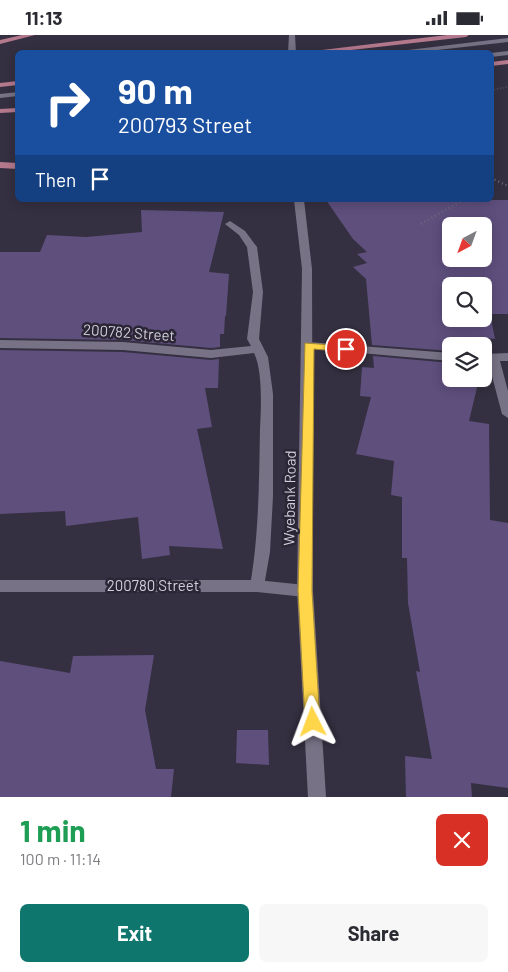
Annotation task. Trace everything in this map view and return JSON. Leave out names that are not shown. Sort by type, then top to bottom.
[{"type":"main road","points":[[0,42],[32,35]]},
{"type":"main road","points":[[328,50],[466,35]]},
{"type":"main road","points":[[494,64],[508,62]]},
{"type":"main road","points":[[0,85],[15,83]]},
{"type":"main road","points":[[0,111],[15,110]]},
{"type":"main road","points":[[0,165],[15,166]]},
{"type":"street","points":[[292,35],[292,50]]},
{"type":"street","points":[[414,50],[508,40]]},
{"type":"street","points":[[494,55],[508,53]]},
{"type":"street","points":[[0,97],[15,94]]},
{"type":"street","points":[[0,101],[15,99]]},
{"type":"street","name":"Wyebank Road","points":[[299,202],[307,269],[305,591],[317,797]]},
{"type":"street","points":[[230,224],[242,233],[252,247],[258,292],[253,339],[256,349],[262,357],[267,394],[266,496],[258,586]]},
{"type":"street","name":"200782 Street","points":[[0,344],[123,346],[211,354],[256,349]]},
{"type":"street","points":[[308,346],[442,357]]},
{"type":"street","points":[[492,358],[508,357]]},
{"type":"street","points":[[492,369],[508,414]]},
{"type":"street","name":"200780 Street","points":[[0,586],[258,586],[305,591]]},
{"type":"path","points":[[494,89],[508,87]]},
{"type":"path","points":[[494,179],[508,186]]},
{"type":"path","points":[[421,224],[460,202]]},
{"type":"building","points":[[494,200],[508,200],[508,314],[492,314],[492,277],[442,277],[442,327],[492,327],[492,324],[495,339],[492,337],[442,337],[442,350],[372,345],[366,279],[353,267],[367,263],[357,254],[367,252],[353,239],[327,202],[494,202]]},
{"type":"building","points":[[141,210],[224,212],[209,272],[229,274],[224,334],[220,334],[220,347],[211,348],[123,340],[0,338],[0,252],[40,252],[47,235],[86,237],[142,232]]},
{"type":"building","points":[[0,350],[123,352],[211,360],[219,359],[218,388],[205,388],[212,427],[197,429],[223,549],[169,546],[170,555],[142,559],[138,517],[66,526],[65,511],[0,514]]},
{"type":"building","points":[[373,356],[442,362],[442,387],[477,387],[469,421],[489,424],[490,520],[508,523],[508,788],[471,783],[472,797],[406,797],[405,756],[432,759],[416,671],[420,672],[408,603],[407,558],[402,558],[402,497],[391,495],[394,461],[356,454],[371,397],[360,396],[362,367],[374,368]]},
{"type":"building","points":[[154,655],[145,710],[156,769],[174,769],[171,797],[0,797],[0,661],[70,673],[73,656]]},
{"type":"building","points":[[237,730],[268,730],[269,765],[236,763]]},
{"type":"route","points":[[313,722],[305,591],[308,346],[346,349]]}]
